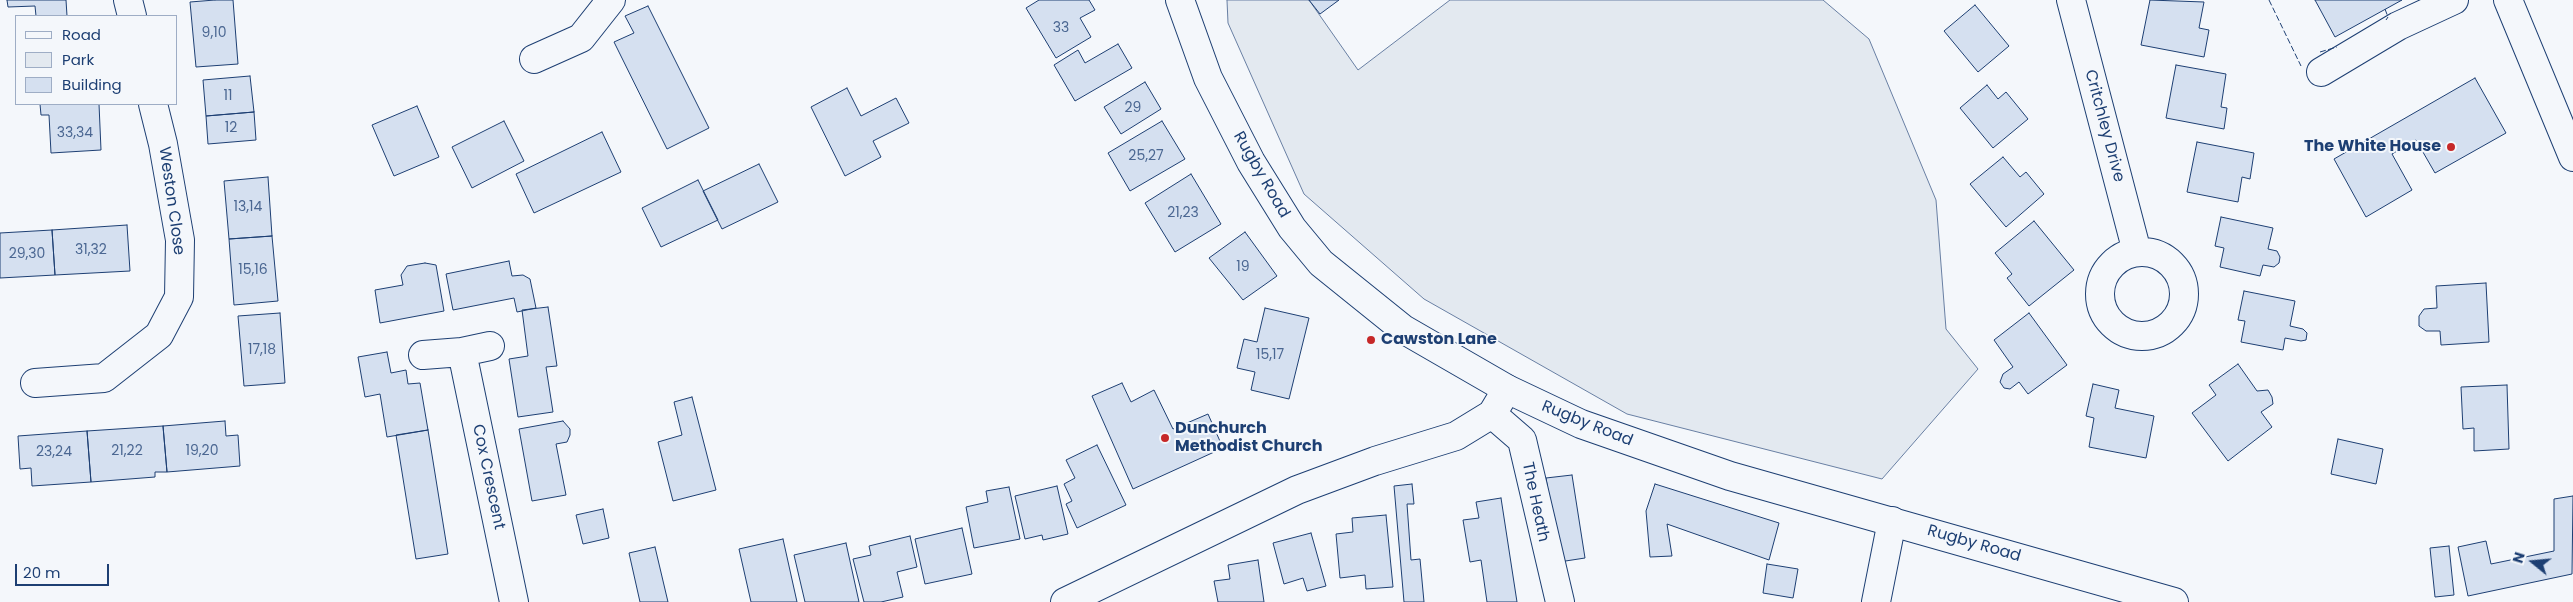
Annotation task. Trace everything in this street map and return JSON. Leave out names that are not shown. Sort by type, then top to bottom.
[{"type":"street","points":[[128,0],[132,15]]},
{"type":"street","points":[[534,59],[581,38],[611,0]]},
{"type":"street","name":"Rugby Road","points":[[1180,0],[1208,78],[1251,162],[1292,228],[1321,263],[1404,329],[1507,389],[1581,424],[1730,476],[2168,601]]},
{"type":"street","name":"Critchley Drive","points":[[2071,0],[2138,252]]},
{"type":"street","points":[[2321,72],[2398,26],[2454,0]]},
{"type":"street","points":[[2508,0],[2573,157]]},
{"type":"street","name":"Weston Close","points":[[35,383],[104,378],[159,335],[179,297],[180,240],[163,144],[153,105]]},
{"type":"street","points":[[423,355],[462,352],[490,346]]},
{"type":"street","name":"Cox Crescent","points":[[462,352],[514,602]]},
{"type":"street","points":[[1065,602],[1297,490],[1375,461],[1456,436],[1492,414],[1507,389]]},
{"type":"street","name":"The Heath","points":[[1492,414],[1522,440],[1540,528],[1560,602]]},
{"type":"street","points":[[1876,602],[1892,521]]},
{"type":"green space","points":[[1227,0],[1309,0],[1358,70],[1450,0],[1823,0],[1869,39],[1936,200],[1946,329],[1978,369],[1882,479],[1627,414],[1424,299],[1304,194],[1228,23]]},
{"type":"building","points":[[7,0],[66,0],[67,15],[36,15],[35,6],[8,7]]},
{"type":"building","points":[[233,0],[238,64],[196,67],[190,2]]},
{"type":"building","points":[[1039,0],[1089,0],[1095,10],[1080,18],[1091,37],[1056,58],[1026,8]]},
{"type":"building","points":[[1309,0],[1339,0],[1320,14]]},
{"type":"building","points":[[2150,0],[2204,2],[2199,28],[2209,30],[2204,57],[2141,45]]},
{"type":"building","points":[[2315,0],[2402,0],[2335,37]]},
{"type":"building","points":[[1975,5],[2009,46],[1978,72],[1944,31]]},
{"type":"building","points":[[648,6],[709,128],[667,149],[614,42],[634,33],[625,16]]},
{"type":"building","points":[[1118,44],[1132,68],[1075,101],[1054,65],[1078,50],[1085,63]]},
{"type":"building","points":[[2176,65],[2226,74],[2221,107],[2227,108],[2224,129],[2166,118]]},
{"type":"building","points":[[250,76],[254,112],[206,116],[203,80]]},
{"type":"building","name":"The White House","points":[[2475,78],[2506,133],[2435,173],[2416,140],[2392,154],[2412,190],[2366,217],[2334,159]]},
{"type":"building","points":[[1145,82],[1161,109],[1121,134],[1104,107]]},
{"type":"building","points":[[1987,85],[1998,99],[2006,92],[2028,119],[1993,148],[1960,108]]},
{"type":"building","points":[[847,88],[861,116],[896,98],[909,123],[873,141],[881,157],[845,176],[811,107]]},
{"type":"building","points":[[40,105],[99,105],[101,150],[51,153],[49,115],[41,115]]},
{"type":"building","points":[[417,106],[439,157],[394,176],[372,125]]},
{"type":"building","points":[[254,112],[256,140],[208,144],[206,116]]},
{"type":"building","points":[[504,121],[524,161],[472,188],[452,147]]},
{"type":"building","points":[[1162,121],[1185,159],[1130,191],[1108,153]]},
{"type":"building","points":[[602,132],[621,172],[534,213],[516,174]]},
{"type":"building","points":[[2197,142],[2254,153],[2250,179],[2242,177],[2238,202],[2187,192]]},
{"type":"building","points":[[2003,157],[2020,177],[2026,172],[2044,194],[2006,227],[1970,184]]},
{"type":"building","points":[[759,164],[778,202],[722,229],[703,191]]},
{"type":"building","points":[[1191,174],[1221,224],[1175,252],[1145,203]]},
{"type":"building","points":[[268,177],[272,236],[229,239],[224,181]]},
{"type":"building","points":[[698,180],[718,220],[661,247],[642,208]]},
{"type":"building","points":[[2221,217],[2273,228],[2268,249],[2277,251],[2280,257],[2279,263],[2274,267],[2263,265],[2260,276],[2220,267],[2224,248],[2215,246]]},
{"type":"building","points":[[2034,221],[2074,270],[2029,306],[2007,278],[2012,274],[1995,253]]},
{"type":"building","points":[[127,225],[130,271],[55,275],[52,230]]},
{"type":"building","points":[[52,230],[55,275],[0,278],[0,233]]},
{"type":"building","points":[[1245,232],[1277,276],[1243,300],[1209,258]]},
{"type":"building","points":[[272,236],[278,301],[234,305],[229,239]]},
{"type":"building","points":[[509,261],[512,276],[523,275],[530,279],[536,308],[517,312],[514,298],[453,310],[446,274]]},
{"type":"building","points":[[425,263],[436,265],[444,311],[380,323],[375,290],[403,285],[401,275],[407,266]]},
{"type":"building","points":[[2486,283],[2489,342],[2441,345],[2440,331],[2426,331],[2419,326],[2419,316],[2424,309],[2437,308],[2436,286]]},
{"type":"building","points":[[2244,291],[2295,301],[2290,326],[2303,329],[2307,333],[2306,340],[2285,338],[2283,350],[2241,342],[2245,321],[2238,320]]},
{"type":"building","points":[[548,307],[557,366],[546,367],[553,412],[518,417],[509,359],[528,356],[522,310]]},
{"type":"building","points":[[1265,308],[1309,318],[1289,399],[1251,390],[1255,372],[1237,368],[1244,339],[1257,342]]},
{"type":"building","points":[[280,313],[285,383],[244,386],[238,316]]},
{"type":"building","points":[[2029,313],[2067,365],[2028,394],[2019,382],[2010,389],[2004,388],[2000,382],[2003,374],[2013,367],[1994,340]]},
{"type":"building","points":[[387,352],[391,373],[406,370],[408,384],[420,383],[428,430],[387,437],[380,394],[365,397],[358,357]]},
{"type":"building","points":[[2238,364],[2257,391],[2268,390],[2272,397],[2273,404],[2261,412],[2272,427],[2228,461],[2192,413],[2216,395],[2209,385]]},
{"type":"building","name":"Dunchurch Methodist Church","points":[[1122,383],[1131,402],[1154,390],[1173,429],[1208,414],[1223,448],[1133,489],[1092,396]]},
{"type":"building","points":[[2093,384],[2119,390],[2115,408],[2154,416],[2146,458],[2089,447],[2094,418],[2086,416]]},
{"type":"building","points":[[2507,385],[2509,449],[2474,451],[2474,428],[2463,429],[2461,387]]},
{"type":"building","points":[[692,397],[716,490],[673,501],[658,442],[682,435],[674,402]]},
{"type":"building","points":[[225,421],[226,436],[238,435],[240,466],[167,472],[163,426]]},
{"type":"building","points":[[563,421],[570,429],[570,435],[567,442],[556,444],[566,495],[532,501],[519,429]]},
{"type":"building","points":[[163,426],[167,472],[155,472],[155,477],[91,482],[87,431]]},
{"type":"building","points":[[428,430],[448,554],[416,559],[396,435]]},
{"type":"building","points":[[87,431],[91,482],[32,486],[31,468],[20,469],[18,436]]},
{"type":"building","points":[[2338,439],[2383,449],[2376,484],[2331,474]]},
{"type":"building","points":[[1097,445],[1126,505],[1077,528],[1066,504],[1072,501],[1064,484],[1075,478],[1066,460]]},
{"type":"building","points":[[1572,475],[1585,558],[1559,562],[1546,478]]},
{"type":"building","points":[[1412,484],[1414,504],[1407,504],[1411,560],[1420,559],[1424,602],[1404,602],[1394,486]]},
{"type":"building","points":[[1655,484],[1779,523],[1769,560],[1667,524],[1672,556],[1650,557],[1646,511]]},
{"type":"building","points":[[1057,486],[1068,534],[1043,540],[1042,535],[1025,539],[1015,496]]},
{"type":"building","points":[[1009,487],[1020,539],[974,548],[966,507],[988,502],[986,491]]},
{"type":"building","points":[[2573,496],[2572,574],[2468,596],[2458,547],[2486,541],[2491,564],[2554,551],[2554,499]]},
{"type":"building","points":[[1501,498],[1517,602],[1487,602],[1481,560],[1470,562],[1463,520],[1479,518],[1476,502]]},
{"type":"building","points":[[603,509],[609,538],[583,544],[576,515]]},
{"type":"building","points":[[1386,515],[1393,587],[1366,589],[1365,575],[1340,578],[1336,534],[1353,532],[1352,518]]},
{"type":"building","points":[[962,528],[972,574],[925,584],[915,539]]},
{"type":"building","points":[[1311,533],[1326,586],[1307,591],[1303,578],[1284,584],[1273,543]]},
{"type":"building","points":[[910,536],[917,567],[897,572],[903,597],[881,602],[864,602],[853,559],[871,555],[869,546]]},
{"type":"building","points":[[783,539],[797,602],[751,602],[739,549]]},
{"type":"building","points":[[846,543],[859,602],[805,602],[794,555]]},
{"type":"building","points":[[2449,546],[2454,595],[2435,597],[2430,548]]},
{"type":"building","points":[[655,547],[668,602],[640,602],[629,553]]},
{"type":"building","points":[[1258,560],[1264,602],[1218,602],[1214,581],[1230,579],[1228,565]]},
{"type":"building","points":[[1767,564],[1798,569],[1793,598],[1763,593]]},
{"type":"fence","points":[[2269,0],[2301,66]]},
{"type":"fence","points":[[2385,9],[2388,17],[2386,20]]},
{"type":"fence","points":[[2320,52],[2337,47]]},
{"type":"place","name":"The White House","points":[[2451,147]]},
{"type":"place","name":"Cawston Lane","points":[[1371,340]]},
{"type":"place","name":"Dunchurch Methodist Church","points":[[1165,438]]}]
